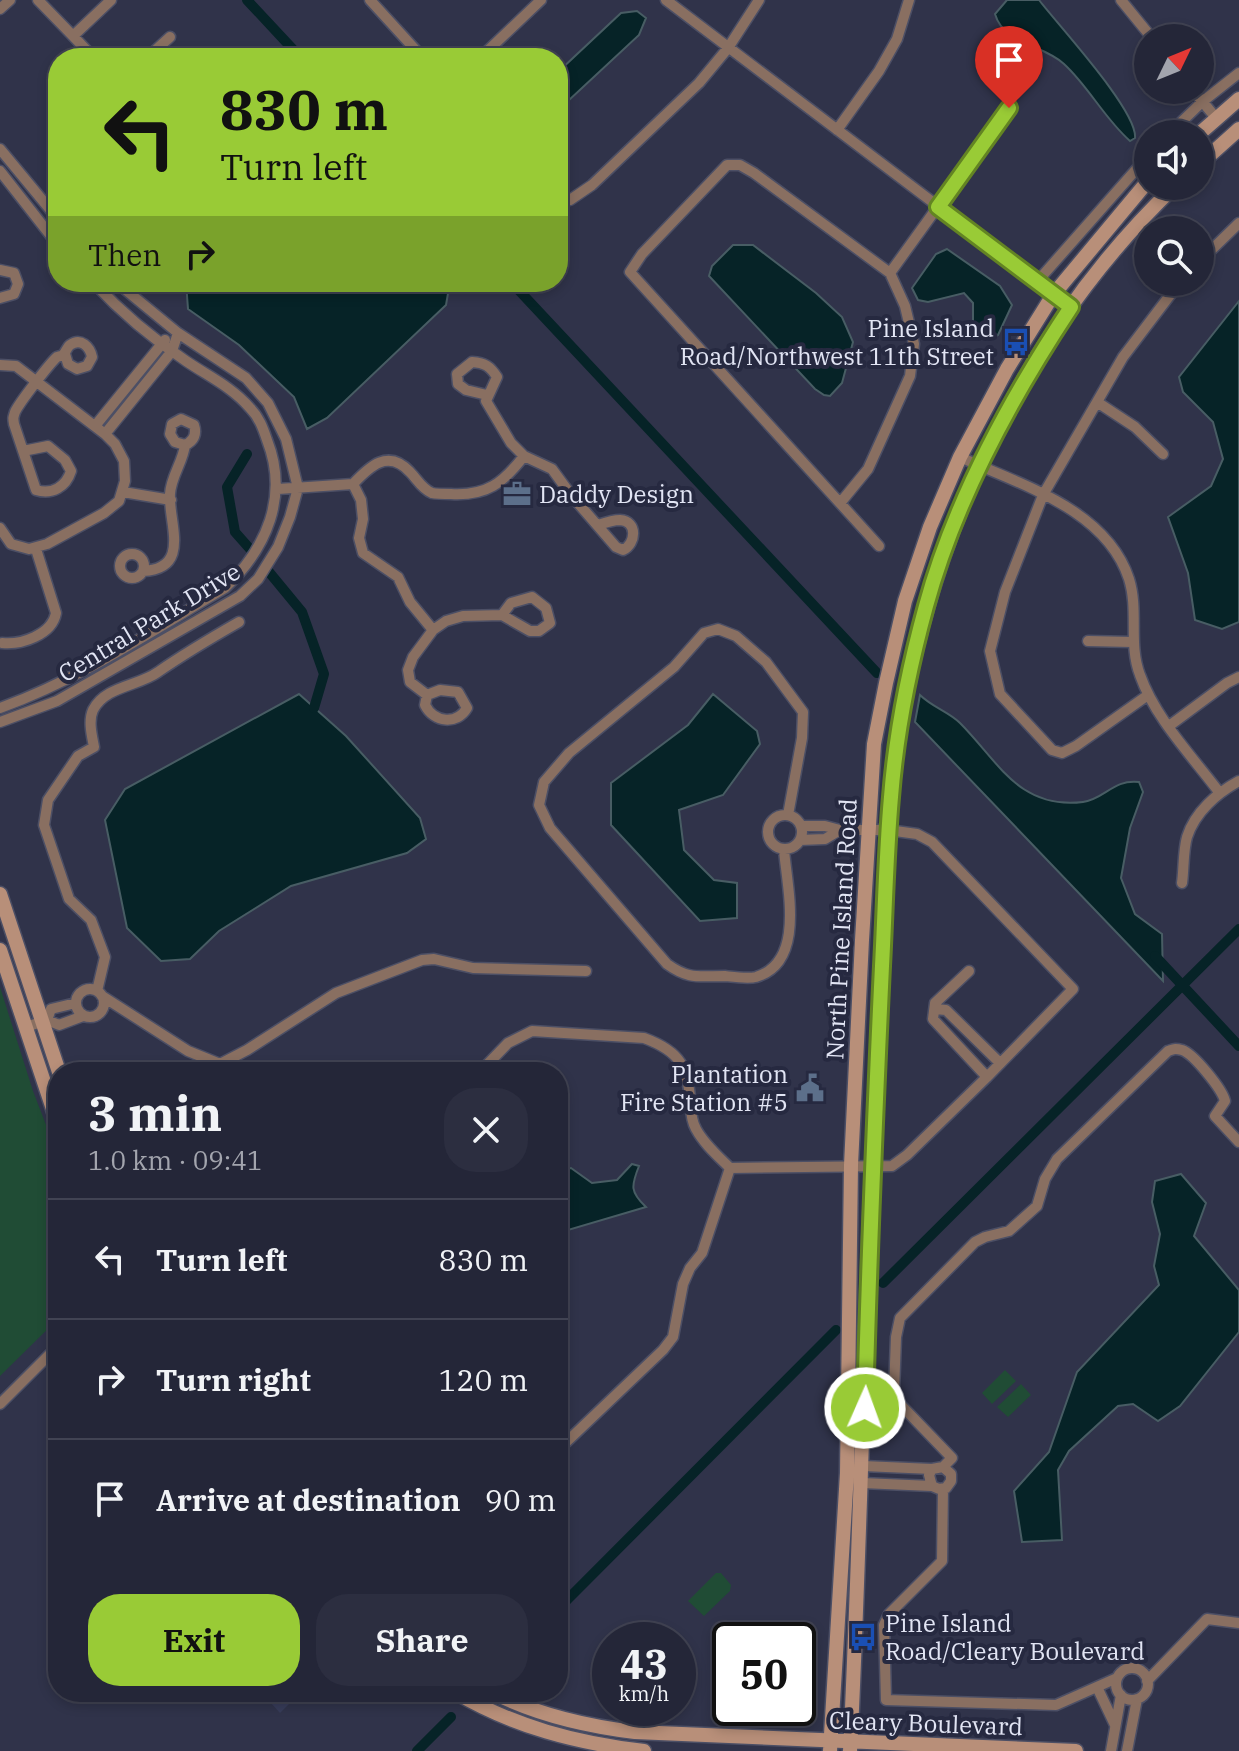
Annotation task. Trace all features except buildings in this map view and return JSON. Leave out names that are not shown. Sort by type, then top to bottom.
[{"type":"main road","points":[[1216,118],[1239,99]]},
{"type":"main road","points":[[1214,151],[1239,129]]},
{"type":"main road","name":"North Pine Island Road","points":[[830,1746],[847,1473],[851,1165],[874,744],[905,601],[930,527],[960,457],[1007,369],[1053,295],[1134,198]]},
{"type":"main road","name":"North Pine Island Road","points":[[850,1746],[888,830],[907,687],[926,604],[980,466],[1032,365],[1109,258],[1162,200]]},
{"type":"main road","points":[[0,894],[56,1062]]},
{"type":"main road","points":[[0,950],[48,1094]]},
{"type":"main road","points":[[474,1702],[500,1716],[564,1738],[644,1751]]},
{"type":"main road","name":"Cleary Boulevard","points":[[516,1702],[603,1728],[635,1732],[830,1746],[1076,1751]]},
{"type":"street","points":[[0,9],[10,0]]},
{"type":"street","points":[[38,0],[84,48]]},
{"type":"street","points":[[73,36],[111,0]]},
{"type":"street","points":[[370,0],[414,48]]},
{"type":"street","points":[[491,48],[541,0]]},
{"type":"street","points":[[666,0],[1071,307]]},
{"type":"street","points":[[568,200],[592,185],[699,83],[728,48],[759,0]]},
{"type":"street","points":[[837,130],[879,71],[897,39],[909,0]]},
{"type":"street","points":[[1121,0],[1141,24]]},
{"type":"street","points":[[158,48],[170,37]]},
{"type":"street","points":[[1214,93],[1239,73]]},
{"type":"street","points":[[1183,120],[1200,104]]},
{"type":"street","points":[[1204,104],[1216,118]]},
{"type":"street","points":[[890,273],[1009,108]]},
{"type":"street","points":[[0,149],[48,207]]},
{"type":"street","points":[[841,502],[868,469],[910,376],[914,344],[905,306],[890,273],[740,165],[727,165],[642,254],[630,272],[879,546]]},
{"type":"street","points":[[0,171],[48,232]]},
{"type":"street","points":[[1036,283],[1134,172]]},
{"type":"street","points":[[1214,247],[1239,223]]},
{"type":"street","points":[[0,270],[14,273],[18,284],[14,294],[0,298]]},
{"type":"street","name":"Central Park Drive","points":[[0,708],[44,692],[86,670],[225,588],[243,571],[262,541],[273,511],[278,489],[273,455],[260,420],[250,407],[226,386],[172,351],[104,292]]},
{"type":"street","points":[[128,292],[178,333],[246,378],[268,403],[286,439],[298,488]]},
{"type":"street","points":[[1148,695],[1062,753],[1052,750],[1000,694],[990,651],[1005,592],[1043,495],[1123,357],[1169,296]]},
{"type":"street","points":[[95,426],[161,342],[178,333]]},
{"type":"street","points":[[105,434],[172,351],[178,333]]},
{"type":"street","points":[[23,451],[48,446],[65,460],[71,471],[68,479],[54,491],[36,490],[23,451],[13,417],[57,357],[65,354]]},
{"type":"street","points":[[0,365],[16,366],[95,426],[115,444],[124,461],[123,492],[119,501],[104,513],[36,549],[11,544],[0,528]]},
{"type":"street","points":[[487,395],[486,401],[511,443],[524,456],[552,469],[598,525]]},
{"type":"street","points":[[1097,402],[1135,427],[1163,454]]},
{"type":"street","points":[[143,571],[159,568],[173,552],[173,480],[184,456],[185,445]]},
{"type":"street","points":[[278,489],[353,484],[371,465],[380,461],[409,470],[417,483],[432,493],[469,495],[500,483],[524,456]]},
{"type":"street","points":[[960,457],[1043,495],[1093,524],[1116,553],[1129,580],[1135,623],[1132,642],[1148,695],[1219,792]]},
{"type":"street","points":[[353,484],[361,500],[363,519],[359,538],[363,553],[398,577],[410,602],[433,630]]},
{"type":"street","name":"Central Park Drive","points":[[0,722],[68,696],[240,596],[258,579],[278,547],[298,488]]},
{"type":"street","points":[[123,492],[171,500]]},
{"type":"street","points":[[1,640],[12,644],[44,632],[55,621],[56,613],[36,549]]},
{"type":"street","points":[[427,695],[410,682],[408,670],[413,657],[433,630],[446,621],[463,616],[502,615]]},
{"type":"street","points":[[100,1013],[104,1005],[100,994],[105,957],[91,920],[69,899],[44,825],[48,800],[78,756],[94,747],[92,711],[102,700],[113,692],[156,674],[171,661],[239,622]]},
{"type":"street","points":[[784,850],[790,932],[787,950],[776,966],[756,977],[683,975],[667,964],[550,828],[539,805],[544,782],[569,753],[674,667],[704,633],[718,629],[736,636],[766,662],[803,712],[802,738],[788,815]]},
{"type":"street","points":[[1088,641],[1132,642]]},
{"type":"street","points":[[1169,726],[1239,677]]},
{"type":"street","points":[[1182,883],[1187,837],[1200,813],[1219,792],[1239,781]]},
{"type":"street","points":[[730,1168],[892,1166],[987,1077],[1073,989],[932,842],[917,834],[888,830],[801,826],[788,815]]},
{"type":"street","points":[[784,850],[770,841],[767,830],[772,820],[788,815]]},
{"type":"street","points":[[784,850],[795,846],[800,840],[801,826]]},
{"type":"street","points":[[800,840],[825,839],[840,830]]},
{"type":"street","points":[[224,1062],[335,993],[422,960],[434,959],[473,968],[586,971]]},
{"type":"street","points":[[969,971],[935,1003],[933,1019],[987,1077]]},
{"type":"street","points":[[83,1016],[76,1003],[82,992],[89,989],[188,1051],[215,1062]]},
{"type":"street","points":[[44,1021],[51,1009],[76,1003]]},
{"type":"street","points":[[935,1009],[946,1010],[1000,1063]]},
{"type":"street","points":[[26,1027],[44,1021],[59,1025],[83,1016],[124,1012]]},
{"type":"street","points":[[490,1062],[508,1043],[532,1031],[644,1038],[658,1043],[678,1058],[687,1070],[696,1129],[730,1168]]},
{"type":"street","points":[[1147,1681],[1142,1672],[1133,1668],[1124,1670],[1117,1678],[1056,1705],[886,1700],[884,1625],[889,1614],[942,1561],[937,1488],[928,1479],[952,1458],[898,1402],[894,1392],[896,1337],[902,1314],[975,1242],[1009,1231],[1037,1206],[1045,1179],[1057,1159],[1168,1051],[1175,1049],[1188,1054],[1222,1092],[1225,1101],[1215,1116],[1239,1142]]},
{"type":"street","points":[[568,1440],[673,1337],[683,1284],[702,1253],[730,1168]]},
{"type":"street","points":[[0,1404],[48,1356]]},
{"type":"street","points":[[863,1466],[938,1468],[949,1471],[951,1477],[949,1485],[937,1488],[862,1483],[847,1473],[863,1466]]},
{"type":"street","points":[[1117,1678],[1121,1695],[1137,1699],[1144,1694],[1147,1681],[1207,1619],[1239,1623]]},
{"type":"street","points":[[1097,1687],[1115,1726]]},
{"type":"street","points":[[1111,1751],[1121,1695]]},
{"type":"street","points":[[1127,1751],[1137,1699]]},
{"type":"shaded area","points":[[1007,0],[1039,0],[1111,89],[1133,125],[1134,139],[1130,141],[1121,132],[1064,64],[1015,38],[1000,24],[995,14]]},
{"type":"shaded area","points":[[637,11],[646,18],[639,35],[568,101],[568,63],[621,13]]},
{"type":"shaded area","points":[[733,245],[753,245],[842,317],[853,342],[842,383],[830,396],[815,389],[709,276],[712,266]]},
{"type":"shaded area","points":[[947,249],[1000,286],[1012,305],[998,335],[993,338],[973,331],[973,303],[964,293],[928,302],[918,300],[912,288],[936,254]]},
{"type":"shaded area","points":[[187,292],[448,292],[446,305],[327,418],[307,429],[294,397],[239,345],[188,309]]},
{"type":"shaded area","points":[[1239,301],[1239,622],[1222,629],[1195,620],[1188,573],[1168,517],[1211,486],[1223,459],[1213,422],[1183,392],[1179,377]]},
{"type":"shaded area","points":[[299,694],[346,736],[420,818],[426,839],[407,853],[291,886],[219,931],[190,959],[161,961],[127,928],[105,820],[125,789]]},
{"type":"shaded area","points":[[713,694],[757,731],[760,744],[723,795],[679,810],[684,850],[714,880],[737,883],[737,918],[700,921],[611,825],[611,783],[688,725]]},
{"type":"shaded area","points":[[920,695],[960,723],[1012,780],[1042,798],[1083,802],[1122,783],[1139,782],[1143,792],[1130,828],[1121,878],[1135,914],[1162,934],[1163,981],[915,722]]},
{"type":"shaded area","points":[[632,1164],[639,1166],[633,1184],[637,1197],[646,1207],[568,1230],[568,1168],[592,1183],[617,1180]]},
{"type":"shaded area","points":[[1181,1174],[1206,1203],[1194,1236],[1239,1290],[1239,1332],[1180,1406],[1158,1421],[1133,1404],[1118,1406],[1069,1451],[1058,1470],[1062,1540],[1022,1542],[1014,1491],[1049,1452],[1077,1372],[1159,1285],[1154,1266],[1160,1234],[1152,1202],[1155,1181]]},
{"type":"shaded area","points":[[270,1702],[291,1702],[280,1713]]},
{"type":"green space","points":[[0,987],[48,1130],[48,1329],[0,1376]]},
{"type":"green space","points":[[1005,1370],[1016,1381],[992,1404],[982,1393]]},
{"type":"green space","points":[[1021,1384],[1031,1395],[1008,1417],[997,1407]]},
{"type":"green space","points":[[716,1573],[721,1573],[731,1585],[730,1591],[704,1616],[688,1601]]},
{"type":"waterway","points":[[247,0],[292,48]]},
{"type":"waterway","points":[[520,292],[877,673]]},
{"type":"waterway","points":[[247,454],[227,487],[235,532],[250,549]]},
{"type":"waterway","points":[[269,572],[302,612],[324,674],[314,708]]},
{"type":"waterway","points":[[883,1283],[1239,929]]},
{"type":"waterway","points":[[1155,956],[1239,1046]]},
{"type":"waterway","points":[[568,1599],[836,1330]]},
{"type":"waterway","points":[[417,1751],[451,1717]]},
{"type":"place","name":"Pine Island Road/Northwest 11th Street","points":[[1016,342]]},
{"type":"place","name":"Daddy Design","points":[[517,494]]},
{"type":"place","name":"Plantation Fire Station #5","points":[[810,1088]]},
{"type":"place","name":"Pine Island Road/Cleary Boulevard","points":[[863,1637]]},
{"type":"route","points":[[865,1408],[872,1166],[888,830],[907,687],[926,604],[984,457],[1032,365],[1071,307],[938,207],[1009,108]]}]
